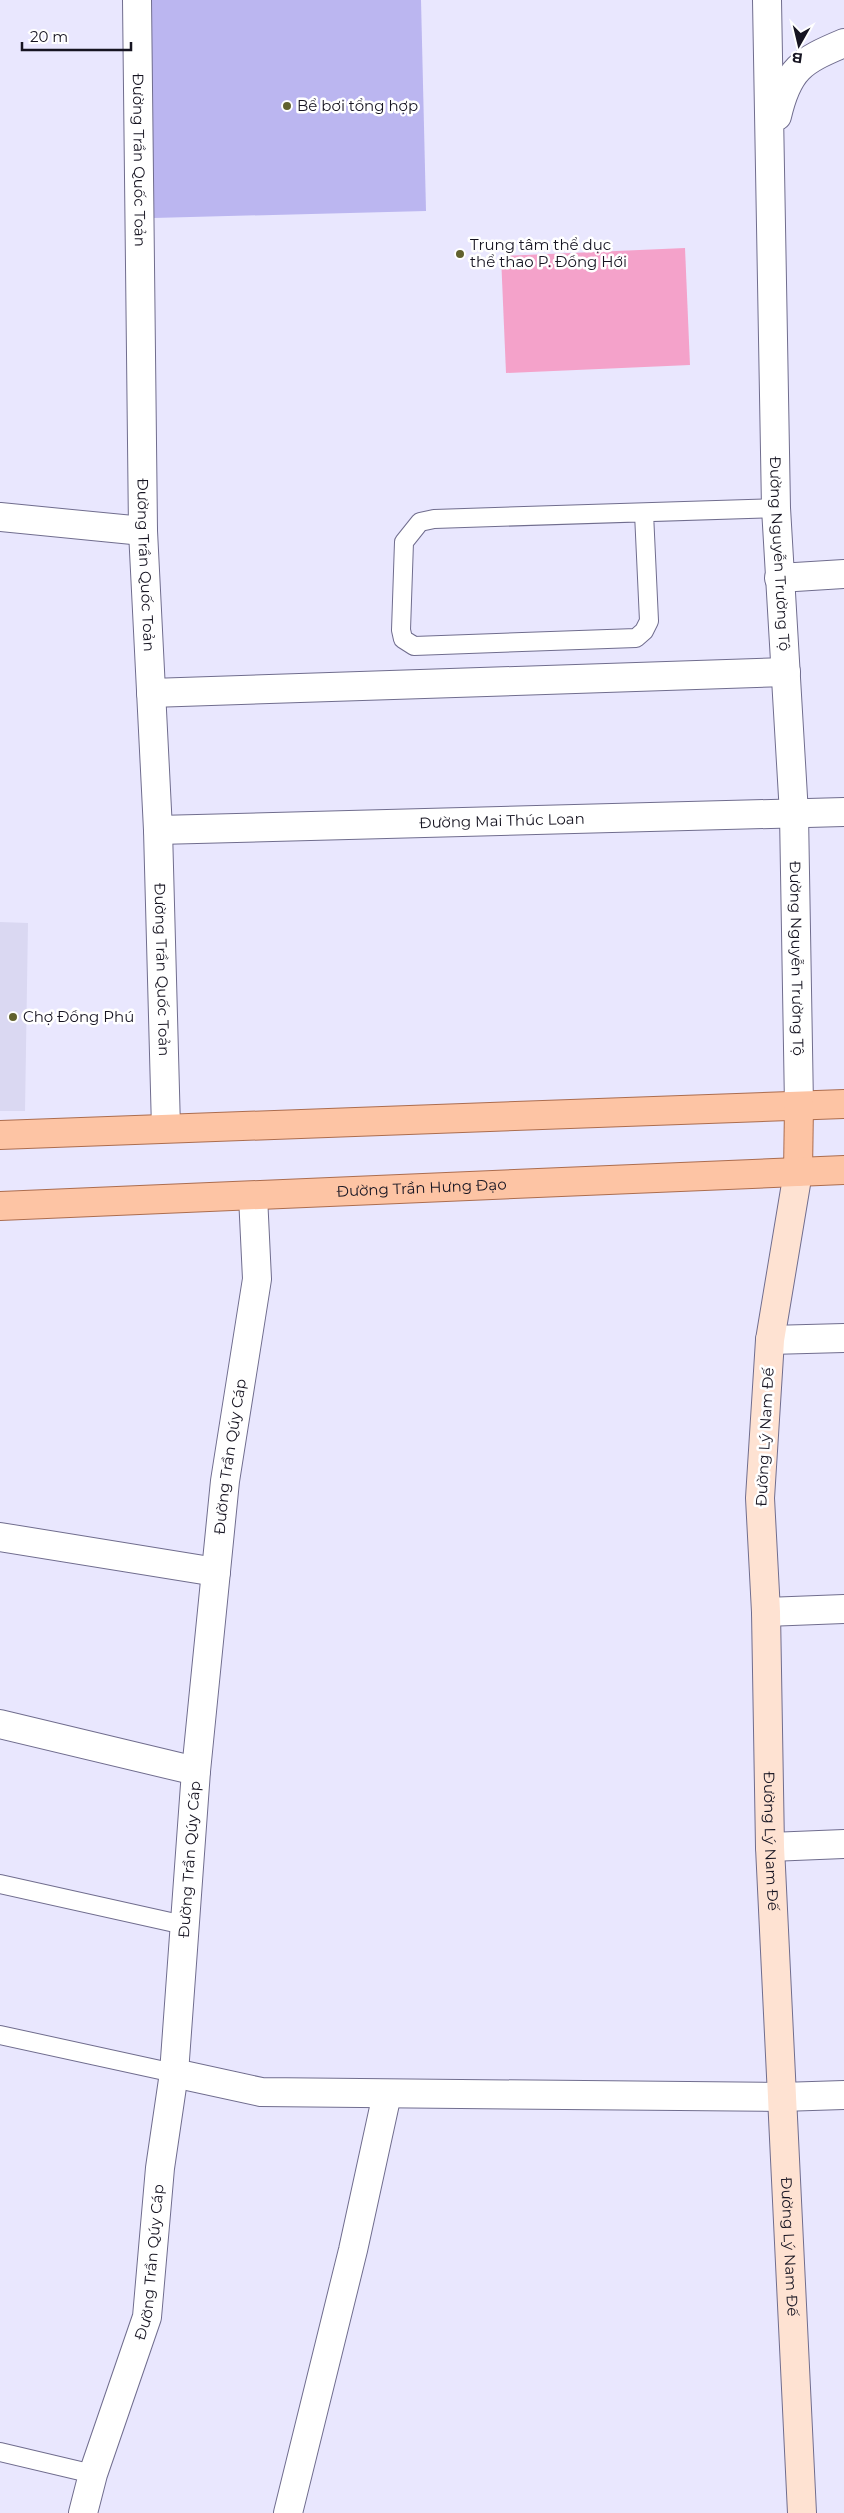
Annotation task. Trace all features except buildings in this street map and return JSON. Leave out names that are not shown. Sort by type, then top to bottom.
[{"type":"main road","points":[[0,1135],[844,1104]]},
{"type":"main road","points":[[798,1106],[798,1172]]},
{"type":"main road","name":"Đường Trần Hưng Đạo","points":[[0,1206],[844,1170]]},
{"type":"street","name":"Đường Trần Quốc Toản","points":[[137,0],[143,531],[158,830],[166,1128]]},
{"type":"street","name":"Đường Nguyễn Trường Tộ","points":[[768,0],[776,508],[794,814],[798,1106]]},
{"type":"street","points":[[770,147],[783,92],[790,77],[815,55],[844,43]]},
{"type":"street","points":[[0,517],[143,531]]},
{"type":"street","points":[[779,578],[844,574]]},
{"type":"street","points":[[152,693],[786,672]]},
{"type":"street","name":"Đường Mai Thúc Loan","points":[[158,830],[844,812]]},
{"type":"street","name":"Đường Lý Nam Đế","points":[[798,1172],[770,1340],[760,1498],[766,1612],[770,1847],[802,2513]]},
{"type":"street","name":"Đường Trần Qúy Cáp","points":[[83,2513],[93,2474],[147,2317],[160,2168],[174,2073],[196,1771],[225,1481],[257,1279],[253,1196]]},
{"type":"street","points":[[770,1340],[844,1338]]},
{"type":"street","points":[[0,1537],[216,1572]]},
{"type":"street","points":[[766,1612],[844,1609]]},
{"type":"street","points":[[0,1724],[196,1771]]},
{"type":"street","points":[[770,1847],[844,1844]]},
{"type":"street","points":[[174,2073],[261,2092],[781,2097],[844,2095]]},
{"type":"street","points":[[288,2513],[353,2250],[387,2094]]},
{"type":"lane","points":[[644,514],[649,621],[644,631],[636,638],[414,646],[403,639],[400,630],[404,542],[420,522],[434,519],[644,514],[776,508]]},
{"type":"lane","points":[[0,1884],[184,1925]]},
{"type":"lane","points":[[0,2035],[174,2073]]},
{"type":"lane","points":[[0,2452],[93,2474]]},
{"type":"shaded area","name":"Bể bơi tổng hợp","points":[[148,0],[421,0],[426,211],[153,218]]},
{"type":"shaded area","points":[[685,248],[690,365],[506,373],[501,256]]},
{"type":"shaded area","name":"Chợ Đồng Phú","points":[[0,922],[28,923],[25,1111],[0,1111]]},
{"type":"place","name":"Bể bơi tổng hợp","points":[[287,106]]},
{"type":"place","name":"Trung tâm thể dục thể thao P. Đồng Hới","points":[[460,254]]},
{"type":"place","name":"Chợ Đồng Phú","points":[[13,1017]]}]
